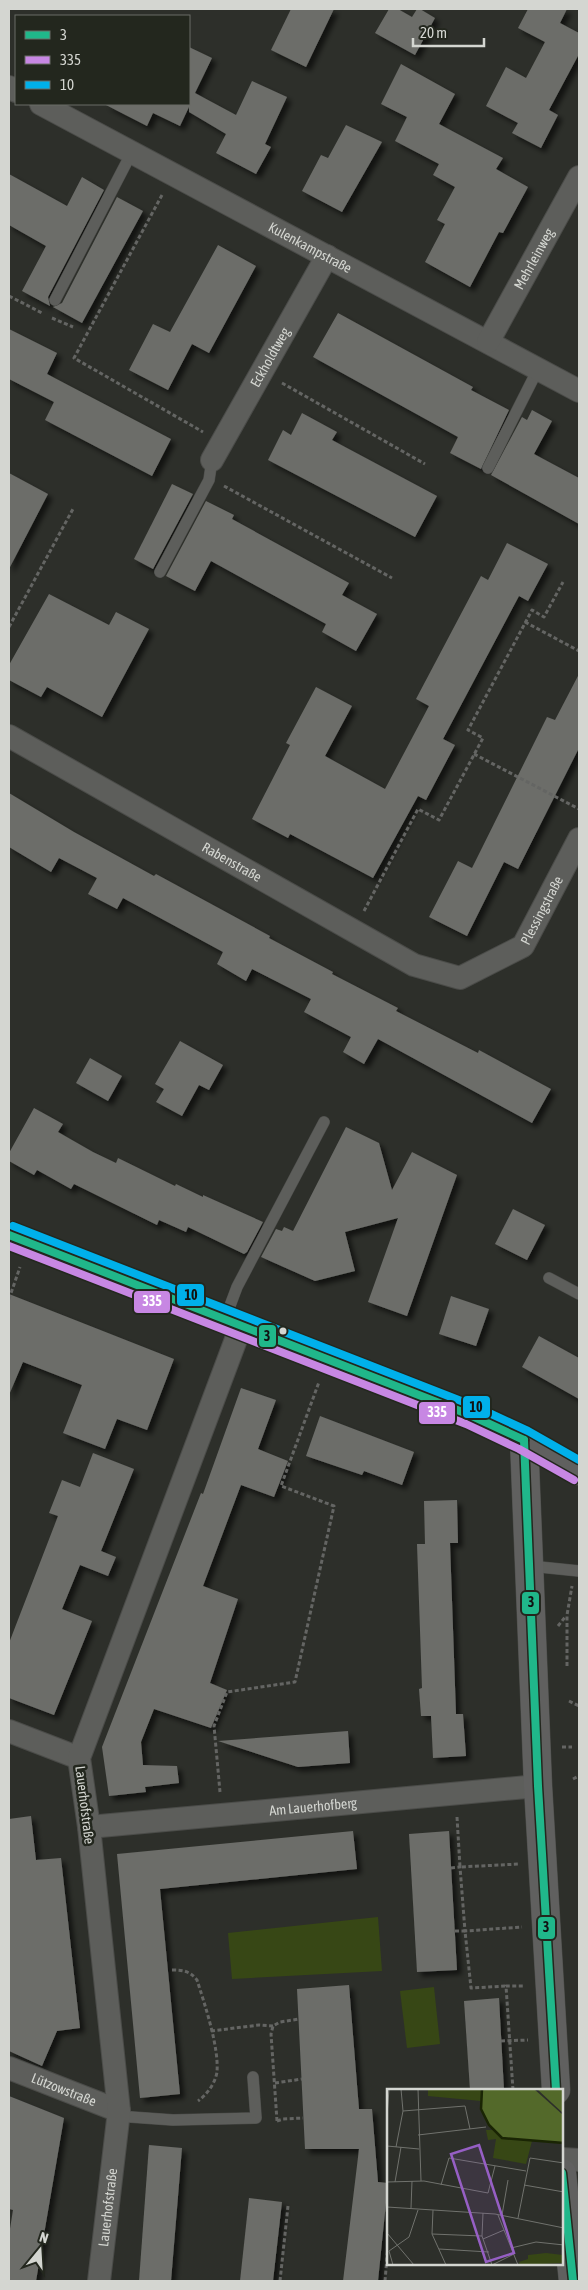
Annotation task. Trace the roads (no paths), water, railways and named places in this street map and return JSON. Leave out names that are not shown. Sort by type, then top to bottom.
[{"type":"street","name":"Kulenkampstraße","points":[[43,105],[579,391]]},
{"type":"street","name":"Mehrleinweg","points":[[488,342],[579,177]]},
{"type":"street","name":"Eckholdtweg","points":[[214,461],[326,256]]},
{"type":"street","name":"Rabenstraße","points":[[9,736],[414,965],[460,978]]},
{"type":"street","name":"Plessingstraße","points":[[460,978],[523,946],[579,839]]},
{"type":"street","points":[[19,1239],[470,1415],[524,1440],[579,1471]]},
{"type":"street","name":"Lauerhofstraße","points":[[99,2281],[118,2114],[89,1827],[79,1758],[233,1322]]},
{"type":"street","points":[[524,1440],[538,1786],[556,2089]]},
{"type":"street","points":[[9,1731],[79,1758]]},
{"type":"street","name":"Am Lauerhofberg","points":[[89,1827],[538,1786]]},
{"type":"street","name":"Lützowstraße","points":[[9,2068],[118,2114]]},
{"type":"street","points":[[563,2159],[579,2160]]},
{"type":"street","points":[[563,2183],[573,2281]]},
{"type":"lane","points":[[55,300],[132,152]]},
{"type":"lane","points":[[488,468],[538,369]]},
{"type":"lane","points":[[160,572],[214,461]]},
{"type":"lane","points":[[233,1322],[237,1287],[324,1122]]},
{"type":"lane","points":[[549,1278],[579,1294]]},
{"type":"lane","points":[[530,1566],[579,1571]]},
{"type":"lane","points":[[118,2114],[173,2120],[256,2118],[252,2077]]}]
